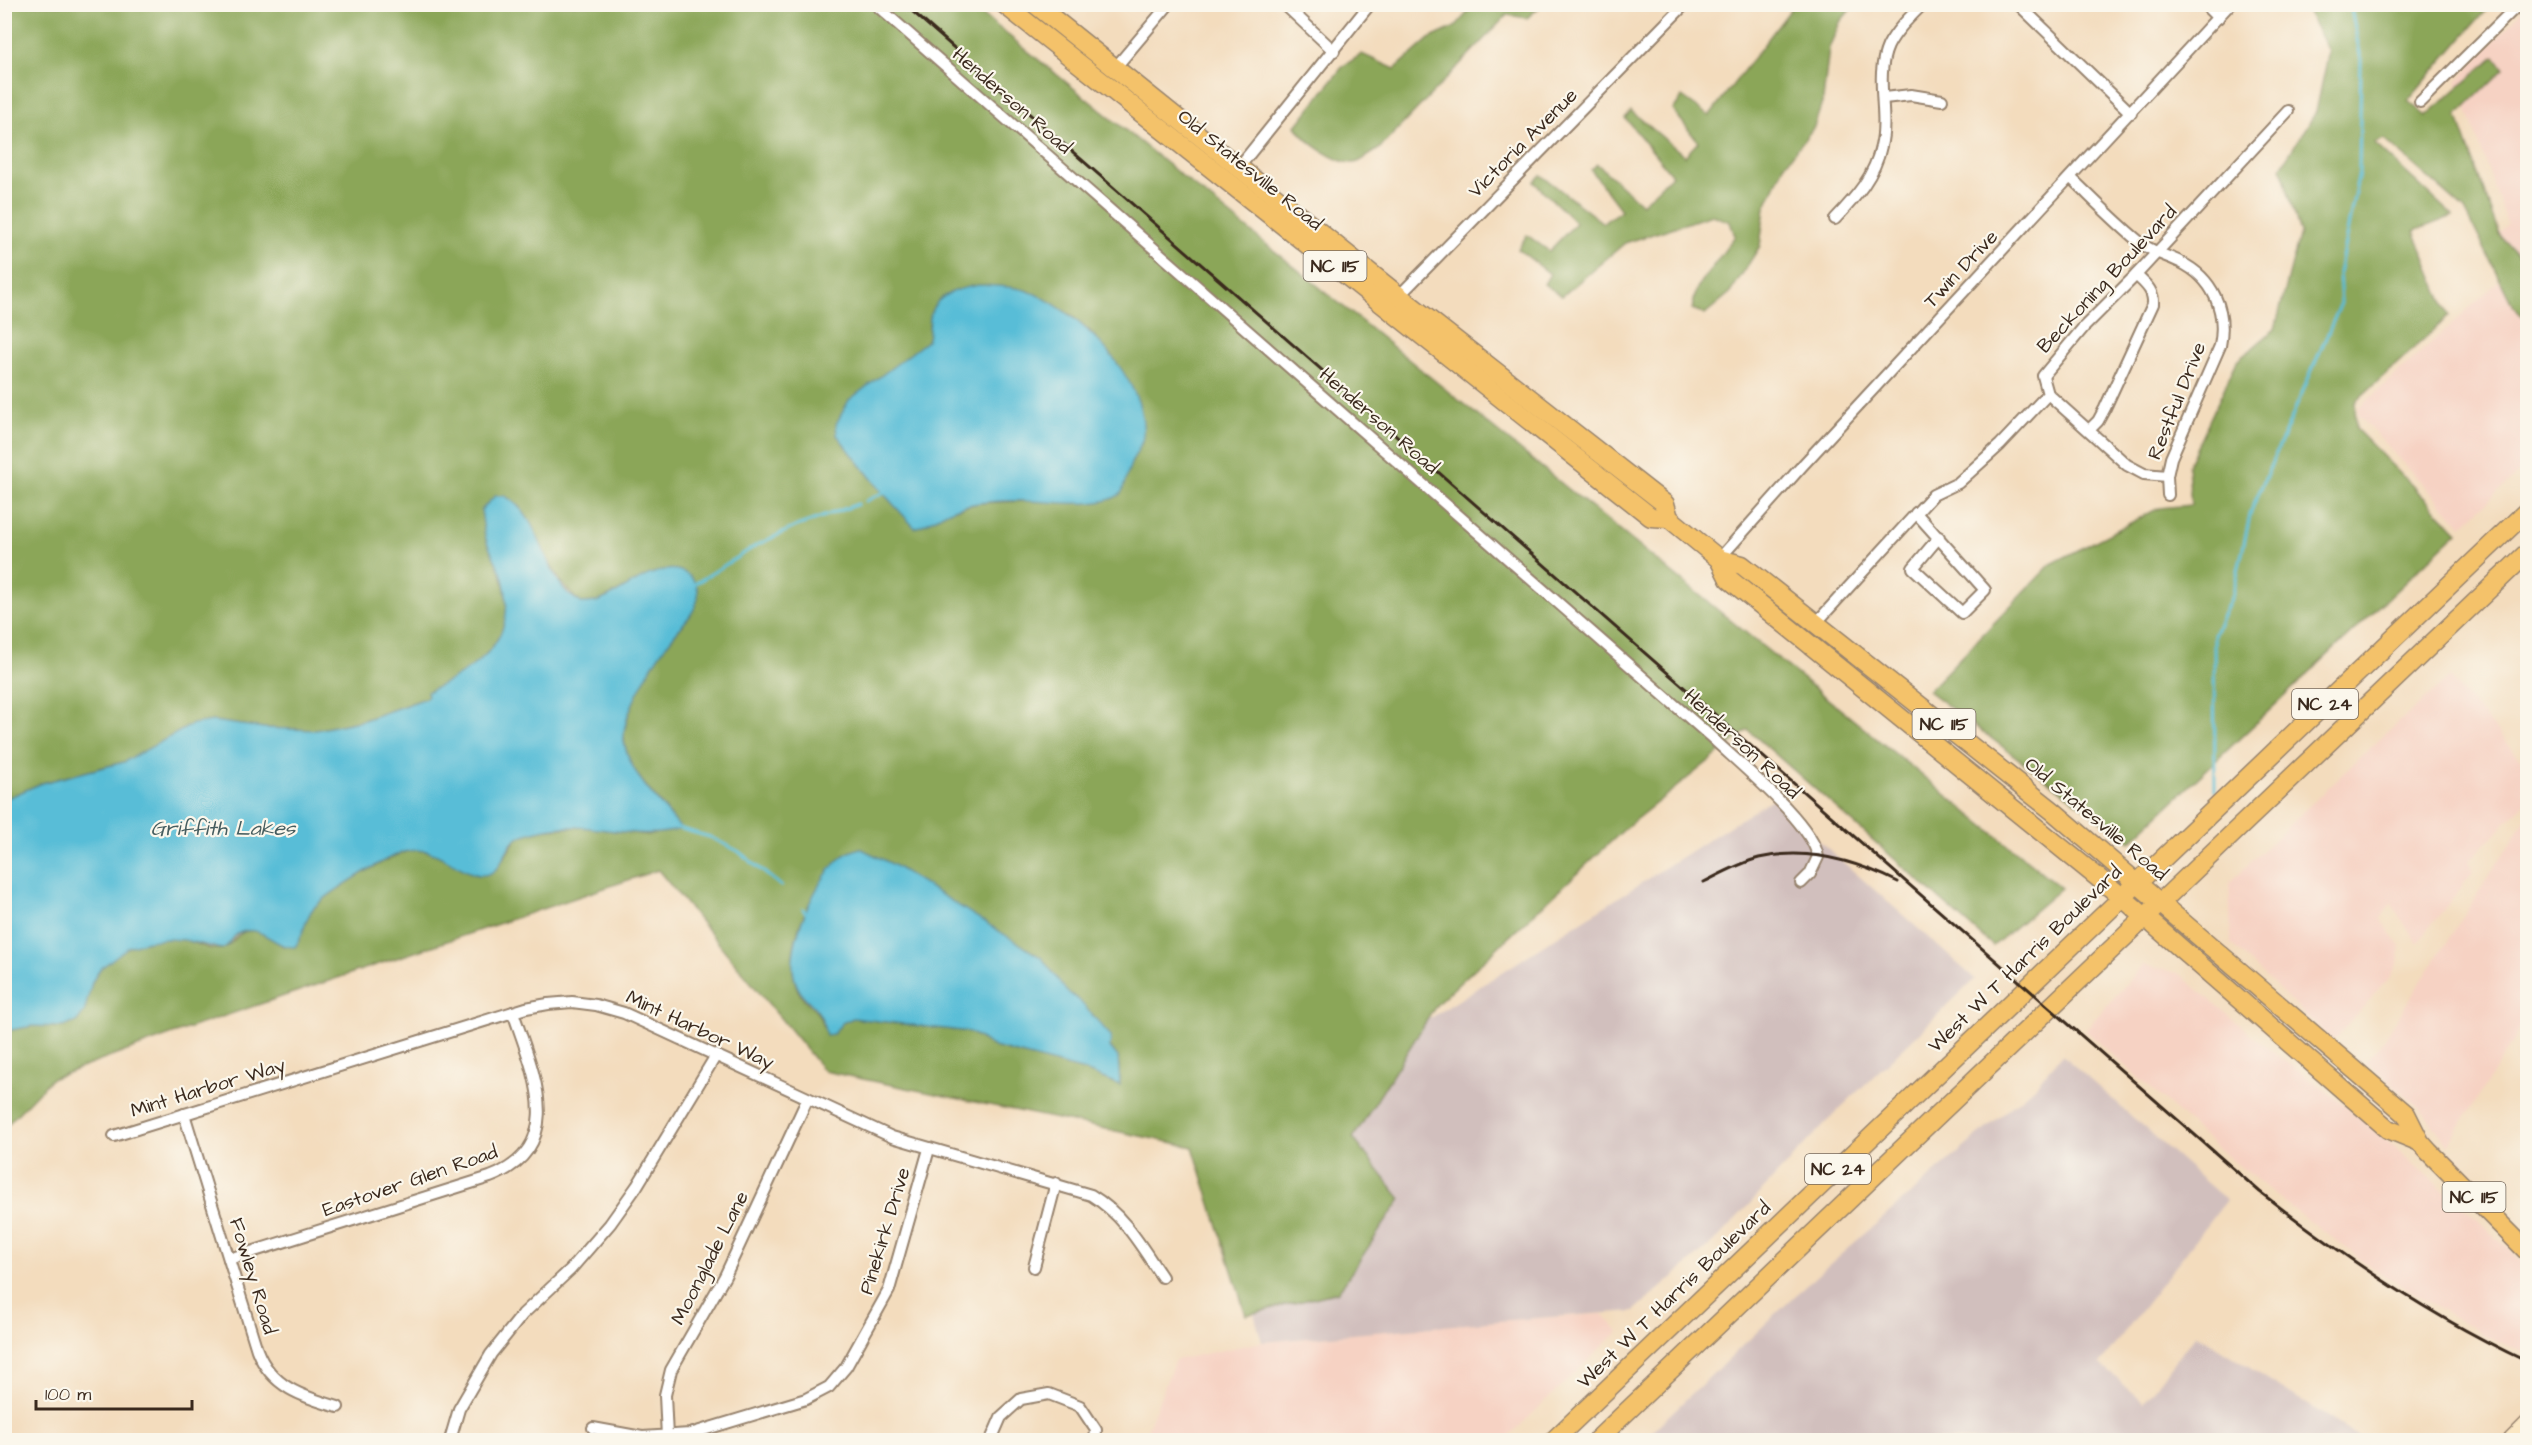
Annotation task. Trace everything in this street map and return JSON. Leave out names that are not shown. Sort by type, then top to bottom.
[{"type":"main road","name":"Old Statesville Road","points":[[1004,4],[1393,302],[1665,504],[1669,518],[1719,559],[1729,579],[2122,897],[2388,1130],[2417,1135]]},
{"type":"main road","name":"Old Statesville Road","points":[[1035,4],[1239,167],[1393,302]]},
{"type":"main road","name":"West W T Harris Boulevard","points":[[1554,1440],[2528,510]]},
{"type":"main road","name":"NC 24","points":[[1598,1440],[2528,552]]},
{"type":"main road","name":"Old Statesville Road","points":[[1719,559],[1742,565],[2053,811],[2138,882],[2406,1114],[2417,1135],[2528,1252]]},
{"type":"main road","points":[[2247,1006],[2273,1020],[2313,1050],[2380,1111],[2417,1135]]},
{"type":"main road","points":[[2511,1440],[2528,1423]]},
{"type":"street","name":"Henderson Road","points":[[875,4],[1710,736],[1784,806],[1812,840],[1818,857],[1810,874],[1800,882]]},
{"type":"street","points":[[1115,68],[1169,4]]},
{"type":"street","points":[[1284,4],[1334,51]]},
{"type":"street","points":[[1239,167],[1370,4]]},
{"type":"street","name":"Victoria Avenue","points":[[1393,302],[1685,4]]},
{"type":"street","points":[[1835,219],[1853,201],[1876,164],[1882,145],[1883,69],[1888,46],[1900,28],[1923,4]]},
{"type":"street","points":[[2018,4],[2131,113]]},
{"type":"street","points":[[2204,4],[2218,18]]},
{"type":"street","name":"Twin Drive","points":[[1719,559],[1802,466],[2230,4]]},
{"type":"street","points":[[2420,102],[2519,4]]},
{"type":"street","points":[[1884,98],[1911,95],[1942,100]]},
{"type":"street","name":"Beckoning Boulevard","points":[[2048,394],[2043,376],[2047,370],[2083,328],[2136,275],[2288,111]]},
{"type":"street","name":"Restful Drive","points":[[2071,178],[2143,244],[2182,263],[2202,277],[2216,297],[2223,321],[2220,346],[2171,458],[2167,476],[2168,495]]},
{"type":"street","points":[[2089,430],[2098,421],[2105,408],[2153,304],[2154,296],[2136,275]]},
{"type":"street","points":[[1816,623],[1933,495],[1958,483],[2000,445],[2048,394],[2127,465],[2144,474],[2167,476]]},
{"type":"street","points":[[1916,513],[1939,537],[1985,590],[1962,613],[1913,568],[1939,537]]},
{"type":"street","name":"Mint Harbor Way","points":[[114,1136],[513,1012],[558,1002],[596,1005],[637,1018],[715,1057],[874,1130],[929,1149],[1056,1183],[1091,1195],[1110,1208],[1127,1225],[1162,1277]]},
{"type":"street","name":"Eastover Glen Road","points":[[229,1259],[490,1177],[515,1164],[532,1142],[539,1125],[540,1106],[537,1088],[513,1012]]},
{"type":"street","points":[[450,1440],[459,1409],[491,1354],[523,1314],[571,1269],[610,1224],[637,1186],[715,1057]]},
{"type":"street","name":"Moonglade Lane","points":[[667,1437],[665,1395],[671,1370],[725,1276],[807,1100]]},
{"type":"street","name":"Fowley Road","points":[[184,1114],[257,1350],[269,1372],[281,1385],[296,1394],[338,1407]]},
{"type":"street","name":"Pinekirk Drive","points":[[593,1428],[629,1435],[667,1437],[713,1428],[822,1392],[835,1381],[869,1328],[889,1290],[929,1149]]},
{"type":"street","points":[[1034,1267],[1056,1183]]},
{"type":"street","points":[[991,1440],[1001,1417],[1021,1399],[1049,1394],[1080,1406],[1096,1430],[1095,1440]]},
{"type":"shaded area","points":[[2527,5],[2527,465],[2462,526],[2359,416],[2358,409],[2521,261],[2499,234],[2507,224],[2457,81]]},
{"type":"shaded area","points":[[2450,677],[2527,766],[2527,801],[2469,861],[2473,872],[2417,944],[2391,903],[2381,919],[2400,947],[2398,963],[2390,977],[2333,1041],[2231,944],[2229,883],[2360,757]]},
{"type":"shaded area","points":[[1772,799],[1975,979],[1830,1118],[1716,1240],[1634,1311],[1262,1342],[1211,1159]]},
{"type":"shaded area","points":[[2527,817],[2527,1018],[2448,1145],[2421,1109],[2366,1062],[2386,1036]]},
{"type":"shaded area","points":[[2143,965],[2178,973],[2263,1044],[2354,1112],[2476,1218],[2527,1267],[2527,1354],[2481,1333],[2380,1273],[2293,1209],[2216,1147],[2085,1030]]},
{"type":"shaded area","points":[[2062,1055],[2226,1200],[2100,1364],[2144,1402],[2196,1334],[2364,1440],[1643,1440],[1816,1276],[2033,1088]]},
{"type":"shaded area","points":[[1603,1314],[1619,1331],[1505,1440],[1143,1440],[1175,1360],[1262,1342]]},
{"type":"green space","points":[[5,5],[971,5],[2061,888],[1993,946],[1748,730],[1630,824],[1437,1004],[1353,1138],[1401,1199],[1338,1292],[1246,1315],[1193,1147],[824,1071],[658,870],[195,1026],[51,1079],[5,1127],[5,1031],[33,1026],[63,1027],[84,1013],[90,989],[100,970],[109,960],[132,946],[145,941],[172,938],[213,949],[222,949],[240,934],[257,930],[285,947],[319,903],[361,874],[406,852],[416,850],[431,852],[471,873],[498,867],[516,839],[525,834],[546,829],[583,827],[648,835],[680,829],[638,776],[629,758],[624,738],[629,714],[640,686],[665,647],[683,625],[653,573],[598,602],[581,603],[570,593],[553,570],[519,506],[486,540],[501,573],[506,594],[508,608],[504,628],[492,648],[473,668],[426,698],[364,720],[316,730],[264,728],[213,721],[124,762],[42,783],[5,799]],"holes":[[[1028,291],[1071,315],[1089,330],[1115,360],[1124,374],[1142,442],[1132,462],[1023,501],[978,503],[951,510],[915,527],[883,493],[837,435],[906,359],[927,341],[930,332],[929,324]],[[844,855],[1078,999],[1118,1058],[1120,1085],[1085,1071],[994,1047],[970,1032],[853,1018],[842,1023],[833,1034],[822,1025],[819,1015],[799,992],[794,975],[793,957],[802,919],[821,883]]]},
{"type":"green space","points":[[1474,5],[1542,5],[1527,18],[1507,15],[1379,149],[1361,161],[1351,163],[1333,157],[1315,146],[1296,126],[1343,66],[1362,54],[1395,69],[1429,39],[1455,27]]},
{"type":"green space","points":[[1794,5],[1854,5],[1840,22],[1829,48],[1823,100],[1814,127],[1784,166],[1765,208],[1760,246],[1730,293],[1705,314],[1692,309],[1697,288],[1735,236],[1730,222],[1712,215],[1625,243],[1562,296],[1544,284],[1550,274],[1518,249],[1527,235],[1549,251],[1576,223],[1534,182],[1541,175],[1603,223],[1621,210],[1591,170],[1597,164],[1642,204],[1672,175],[1625,118],[1631,111],[1685,156],[1698,142],[1673,110],[1682,97],[1709,116]]},
{"type":"green space","points":[[2304,5],[2490,5],[2408,101],[2426,116],[2495,56],[2504,69],[2457,115],[2499,234],[2527,265],[2527,321],[2513,306],[2465,210],[2384,139],[2374,143],[2453,216],[2414,231],[2449,316],[2355,402],[2356,429],[2458,532],[2130,842],[1928,691],[2051,564],[2159,508],[2191,505],[2188,466],[2237,361],[2275,329],[2300,233],[2281,167],[2316,112],[2329,51]]},
{"type":"water","points":[[979,285],[1025,290],[1044,299],[1085,328],[1105,348],[1121,369],[1134,391],[1142,414],[1143,436],[1122,492],[1115,498],[1091,503],[1007,501],[977,503],[949,511],[915,528],[883,493],[837,435],[836,424],[849,400],[927,341],[931,312],[939,300],[958,290]]},
{"type":"water","name":"Griffith Lakes","points":[[495,496],[505,496],[526,515],[558,580],[568,593],[581,603],[599,601],[647,575],[665,570],[683,572],[689,575],[696,584],[697,603],[648,673],[633,703],[624,731],[624,742],[633,767],[681,829],[646,834],[559,827],[525,834],[512,843],[495,870],[484,875],[471,873],[433,853],[415,850],[404,852],[370,869],[318,904],[309,915],[295,947],[288,947],[254,931],[237,934],[222,949],[184,940],[148,941],[128,947],[100,969],[92,982],[84,1013],[76,1022],[63,1027],[33,1026],[5,1031],[5,799],[42,783],[124,762],[193,724],[213,721],[264,728],[316,730],[364,720],[426,698],[427,692],[479,661],[500,634],[506,617],[506,598],[502,575],[486,538],[481,510]]},
{"type":"water","points":[[860,848],[894,865],[1042,958],[1067,992],[1078,999],[1111,1036],[1110,1047],[1118,1057],[1120,1085],[1085,1071],[994,1047],[970,1032],[853,1018],[842,1023],[833,1034],[826,1035],[818,1012],[803,996],[796,984],[793,963],[795,947],[799,929],[823,878],[843,856]]},
{"type":"waterway","points":[[2215,791],[2214,635],[2233,594],[2251,511],[2341,303],[2339,273],[2359,172],[2361,59],[2348,4]]},
{"type":"waterway","points":[[866,501],[886,491]]},
{"type":"waterway","points":[[693,585],[757,545],[797,526],[858,504]]},
{"type":"waterway","points":[[678,828],[710,837],[738,851],[781,886]]},
{"type":"waterway","points":[[803,909],[808,915]]},
{"type":"railway","points":[[904,4],[2260,1192],[2323,1240],[2422,1306],[2528,1362]]},
{"type":"railway","points":[[1704,882],[1752,860],[1795,854],[1848,862],[1898,882]]}]
